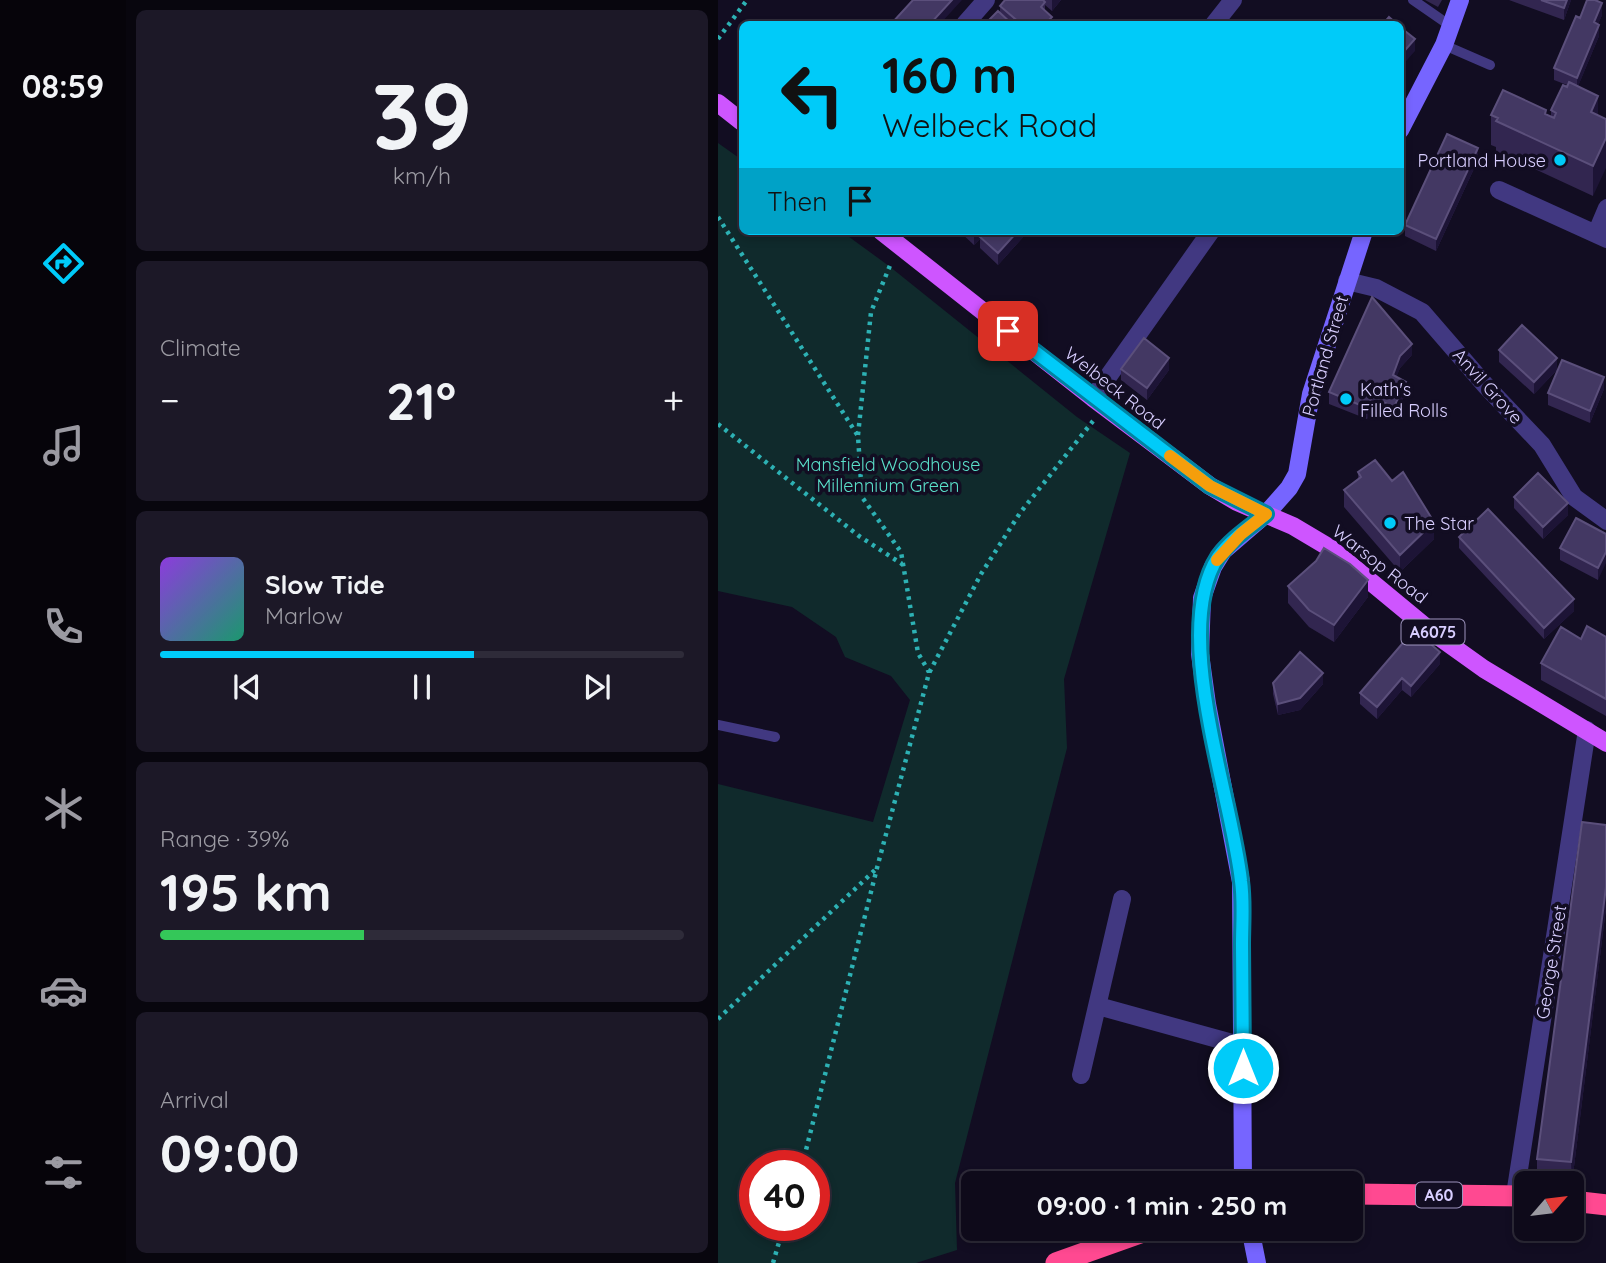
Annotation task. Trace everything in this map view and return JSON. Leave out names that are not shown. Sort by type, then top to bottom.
[{"type":"highway","name":"A60","points":[[1363,1194],[1514,1196]]},
{"type":"highway","points":[[1584,1202],[1606,1205]]},
{"type":"highway","points":[[1056,1263],[1118,1241]]},
{"type":"main road","points":[[718,103],[739,120]]},
{"type":"main road","name":"Welbeck Road","points":[[886,235],[1210,486],[1266,514]]},
{"type":"main road","name":"Warsop Road","points":[[1266,514],[1293,526],[1329,548],[1428,629],[1484,669],[1606,743]]},
{"type":"street","points":[[968,21],[986,0]]},
{"type":"street","points":[[1404,122],[1444,45],[1460,0]]},
{"type":"street","points":[[1215,21],[1224,3]]},
{"type":"street","points":[[1499,190],[1601,237],[1606,208]]},
{"type":"street","points":[[1093,398],[1208,235]]},
{"type":"street","name":"Portland Street","points":[[1243,1171],[1241,882],[1200,654],[1202,598],[1217,559],[1241,534],[1266,514],[1297,474],[1311,394],[1363,235]]},
{"type":"street","name":"Anvil Grove","points":[[1347,281],[1376,288],[1422,312],[1542,445],[1574,497],[1606,521]]},
{"type":"street","name":"George Street","points":[[1525,1171],[1587,730]]},
{"type":"street","points":[[1081,1074],[1122,899]]},
{"type":"street","points":[[1098,1006],[1243,1046]]},
{"type":"street","points":[[1253,1241],[1258,1263]]},
{"type":"lane","points":[[1413,0],[1452,27]]},
{"type":"lane","points":[[1444,45],[1490,65]]},
{"type":"lane","points":[[718,724],[775,737]]},
{"type":"path","points":[[718,39],[747,0]]},
{"type":"path","points":[[718,216],[858,436]]},
{"type":"path","points":[[902,248],[889,265],[871,312],[858,436],[859,479],[862,497],[901,552],[918,653],[929,673]]},
{"type":"path","points":[[718,424],[859,536],[902,565]]},
{"type":"path","points":[[806,1150],[929,673],[980,574],[1020,513],[1083,433]]},
{"type":"path","points":[[718,1019],[877,868]]},
{"type":"path","points":[[773,1263],[779,1241]]},
{"type":"green space","name":"Mansfield Woodhouse Millennium Green","points":[[718,143],[739,158],[739,235],[846,235],[1077,417],[1130,453],[1064,679],[1067,748],[955,1183],[957,1250],[916,1263],[718,1263],[718,784],[873,822],[910,700],[891,676],[845,657],[836,637],[792,607],[718,591]]},
{"type":"building","points":[[913,0],[952,0],[933,21],[894,21]]},
{"type":"building","points":[[1005,0],[1043,0],[1045,2],[1041,7],[1052,17],[1048,21],[1018,21],[1000,6]]},
{"type":"building","points":[[1541,0],[1567,0],[1564,8]]},
{"type":"building","points":[[1587,0],[1602,3],[1594,22],[1599,25],[1577,78],[1554,68],[1576,16],[1580,18]]},
{"type":"building","points":[[998,11],[1009,21],[988,21]]},
{"type":"building","points":[[1404,30],[1415,39],[1404,51]]},
{"type":"building","points":[[1569,82],[1598,96],[1591,112],[1606,119],[1606,138],[1593,166],[1496,121],[1498,118],[1491,115],[1503,90],[1546,110],[1545,114],[1554,118],[1556,113],[1551,110],[1563,85],[1567,87]]},
{"type":"building","points":[[1447,134],[1478,148],[1436,239],[1405,225]]},
{"type":"building","points":[[982,235],[1014,235],[998,253],[980,237]]},
{"type":"building","points":[[1372,297],[1412,344],[1400,356],[1393,375],[1406,382],[1394,407],[1372,397],[1367,408],[1329,392]]},
{"type":"building","points":[[1522,325],[1557,358],[1534,382],[1499,350]]},
{"type":"building","points":[[1144,338],[1169,358],[1147,388],[1121,369]]},
{"type":"building","points":[[1562,360],[1604,377],[1590,411],[1548,393]]},
{"type":"building","name":"The Star","points":[[1375,460],[1392,481],[1403,472],[1434,522],[1400,555],[1344,490],[1361,477],[1358,472]]},
{"type":"building","points":[[1538,473],[1568,503],[1543,527],[1514,497]]},
{"type":"building","points":[[1488,509],[1574,599],[1544,628],[1459,537]]},
{"type":"building","points":[[1576,518],[1606,534],[1606,552],[1598,568],[1560,548]]},
{"type":"building","points":[[1324,548],[1350,564],[1368,580],[1334,625],[1309,610],[1288,586],[1316,561]]},
{"type":"building","points":[[1587,626],[1606,637],[1606,699],[1541,663],[1561,627],[1581,639]]},
{"type":"building","points":[[1414,630],[1440,652],[1411,686],[1402,678],[1377,707],[1360,693]]},
{"type":"building","points":[[1300,652],[1323,673],[1300,698],[1278,704],[1273,683]]},
{"type":"building","points":[[1582,822],[1606,825],[1606,887],[1571,1162],[1537,1159]]},
{"type":"slow traffic","points":[[1170,456],[1210,486],[1237,502],[1266,514],[1241,534],[1217,560]]},
{"type":"place","name":"Portland House","points":[[1560,160]]},
{"type":"place","name":"Kath's Filled Rolls","points":[[1346,399]]},
{"type":"place","name":"The Star","points":[[1390,523]]},
{"type":"route","points":[[1008,331],[1210,486],[1237,502],[1266,514],[1241,534],[1217,559],[1202,598],[1200,615],[1200,654],[1207,704],[1241,882],[1243,1068]]}]
